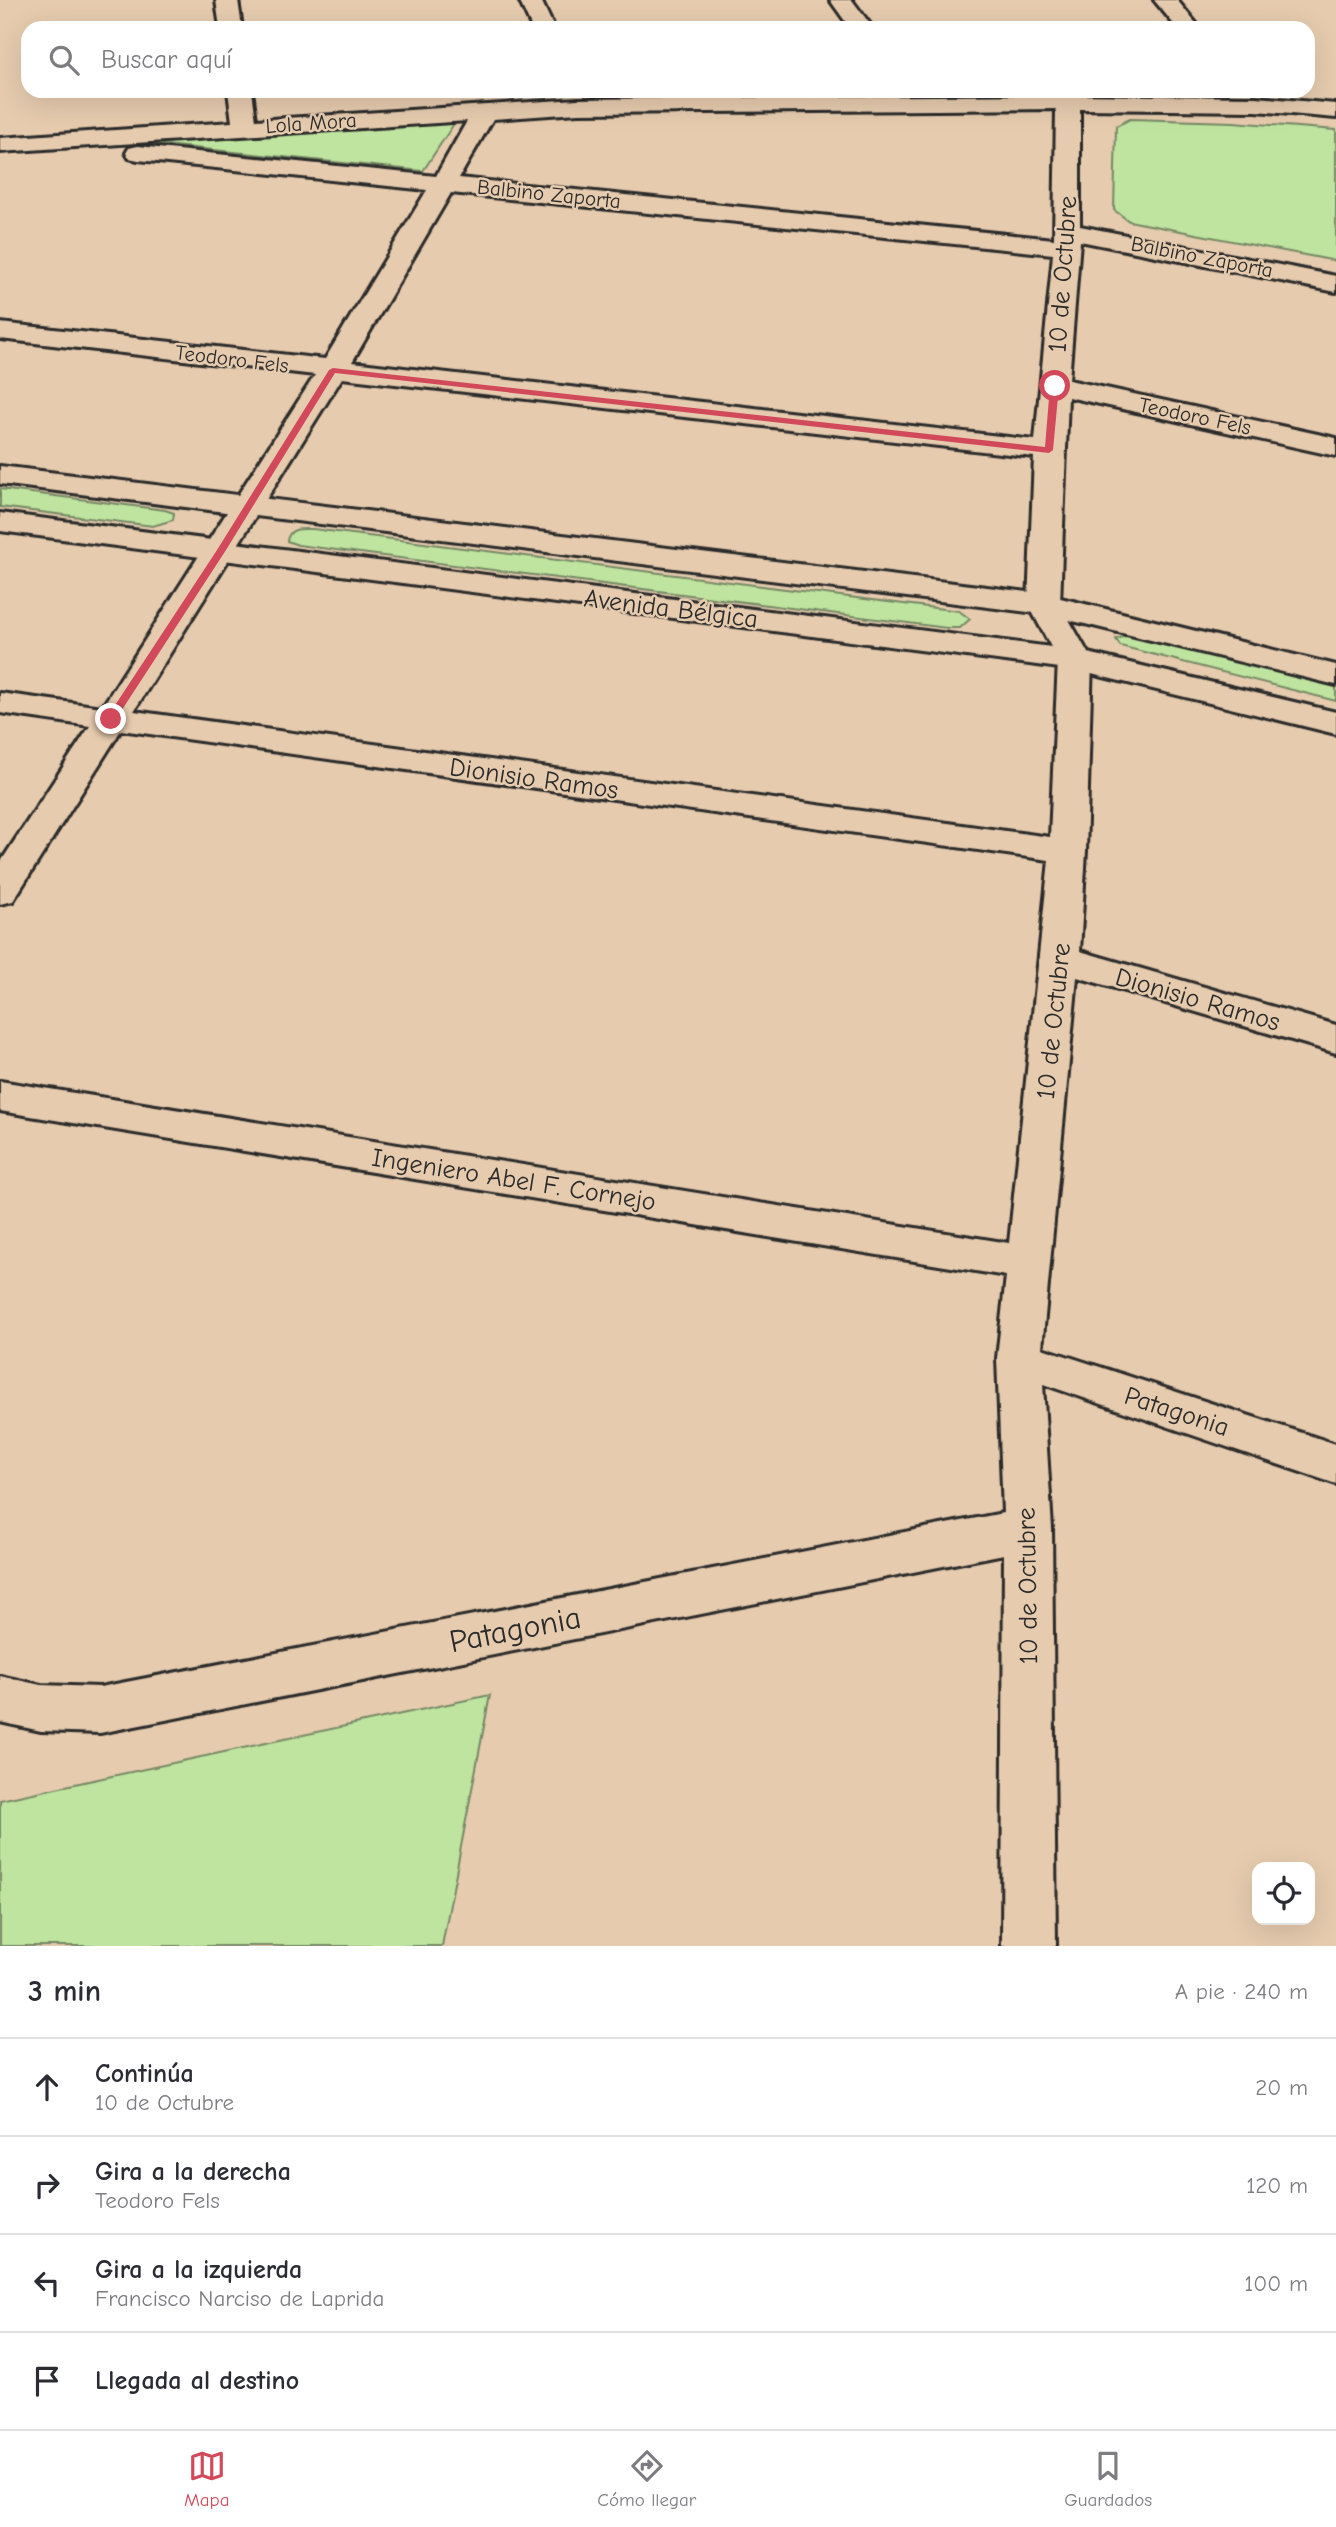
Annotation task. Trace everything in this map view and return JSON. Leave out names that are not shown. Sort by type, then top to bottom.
[{"type":"street","points":[[228,0],[230,21]]},
{"type":"street","points":[[530,0],[539,21]]},
{"type":"street","points":[[841,0],[857,21]]},
{"type":"street","points":[[1165,0],[1183,21]]},
{"type":"street","points":[[241,98],[245,128]]},
{"type":"street","name":"Lola Mora","points":[[0,145],[485,111],[574,99],[743,98]]},
{"type":"street","name":"Lola Mora","points":[[943,98],[1068,102],[1214,98]]},
{"type":"street","name":"Lola Mora","points":[[1256,98],[1336,111]]},
{"type":"street","name":"10 de Octubre","points":[[1044,604],[1049,450],[1067,239],[1068,102]]},
{"type":"street","points":[[0,892],[222,550],[333,370],[485,111]]},
{"type":"street","name":"Balbino Zaporta","points":[[31,143],[1067,239],[1336,284]]},
{"type":"street","name":"Teodoro Fels","points":[[0,331],[1049,450]]},
{"type":"street","name":"Teodoro Fels","points":[[1055,386],[1336,447]]},
{"type":"street","name":"Avenida Bélgica","points":[[0,475],[247,508],[1044,604],[1336,675]]},
{"type":"street","name":"Avenida Bélgica","points":[[0,522],[1075,660],[1336,723]]},
{"type":"street","points":[[1044,604],[1075,660]]},
{"type":"street","name":"10 de Octubre","points":[[1029,1946],[1028,1529],[1019,1358],[1060,959],[1068,851],[1075,660]]},
{"type":"street","name":"Dionisio Ramos","points":[[0,703],[1068,851]]},
{"type":"street","name":"Dionisio Ramos","points":[[1060,959],[1336,1039]]},
{"type":"street","name":"Ingeniero Abel F. Cornejo","points":[[0,1096],[1028,1263]]},
{"type":"street","name":"Patagonia","points":[[1019,1358],[1336,1464]]},
{"type":"street","name":"Patagonia","points":[[0,1699],[41,1708],[100,1710],[1028,1529]]},
{"type":"green space","points":[[457,119],[423,171],[135,142]]},
{"type":"green space","points":[[1130,119],[1233,122],[1336,130],[1336,261],[1129,221],[1114,210],[1116,126]]},
{"type":"green space","points":[[0,489],[165,510],[174,513],[173,520],[153,526],[0,507]]},
{"type":"green space","points":[[313,529],[959,611],[970,619],[960,628],[947,628],[298,545],[287,541],[293,531]]},
{"type":"green space","points":[[1133,634],[1336,684],[1336,701],[1120,646],[1116,639]]},
{"type":"green space","points":[[490,1695],[442,1946],[0,1946],[0,1800]]},
{"type":"route","points":[[111,719],[222,550],[333,370],[1049,450],[1055,386]]}]
